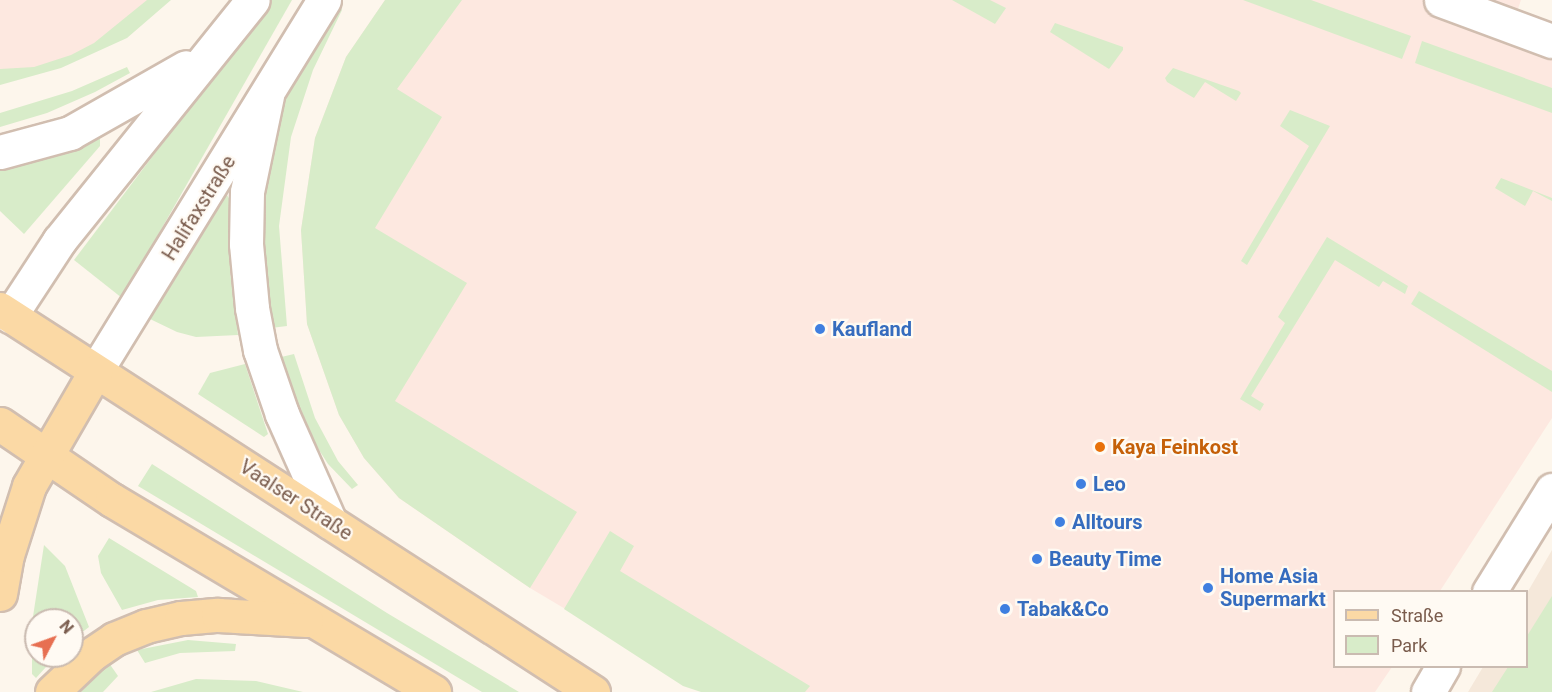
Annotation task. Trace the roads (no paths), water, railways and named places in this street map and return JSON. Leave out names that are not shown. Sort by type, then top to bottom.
[{"type":"main road","points":[[4,320],[59,241],[253,0]]},
{"type":"main road","name":"Halifaxstraße","points":[[0,594],[18,516],[46,456],[70,413],[324,0]]},
{"type":"main road","points":[[1441,0],[1552,41]]},
{"type":"main road","points":[[0,152],[70,133],[208,54]]},
{"type":"main road","points":[[267,96],[247,192],[246,244],[252,308],[260,350],[282,414],[330,522]]},
{"type":"main road","name":"Vaalser Straße","points":[[4,320],[95,372],[593,692]]},
{"type":"main road","points":[[0,424],[46,456],[310,620],[434,692]]},
{"type":"main road","points":[[1490,590],[1552,490]]},
{"type":"main road","points":[[52,692],[92,654],[114,639],[146,626],[181,618],[218,615],[310,620]]},
{"type":"main road","points":[[1428,692],[1442,668]]},
{"type":"place","name":"Kaufland","points":[[820,329]]},
{"type":"place","name":"Kaya Feinkost","points":[[1100,447]]},
{"type":"place","name":"Leo","points":[[1081,484]]},
{"type":"place","name":"Alltours","points":[[1060,522]]},
{"type":"place","name":"Beauty Time","points":[[1037,559]]},
{"type":"place","name":"Home Asia Supermarkt","points":[[1208,588]]},
{"type":"place","name":"Tabak&Co","points":[[1005,609]]}]
